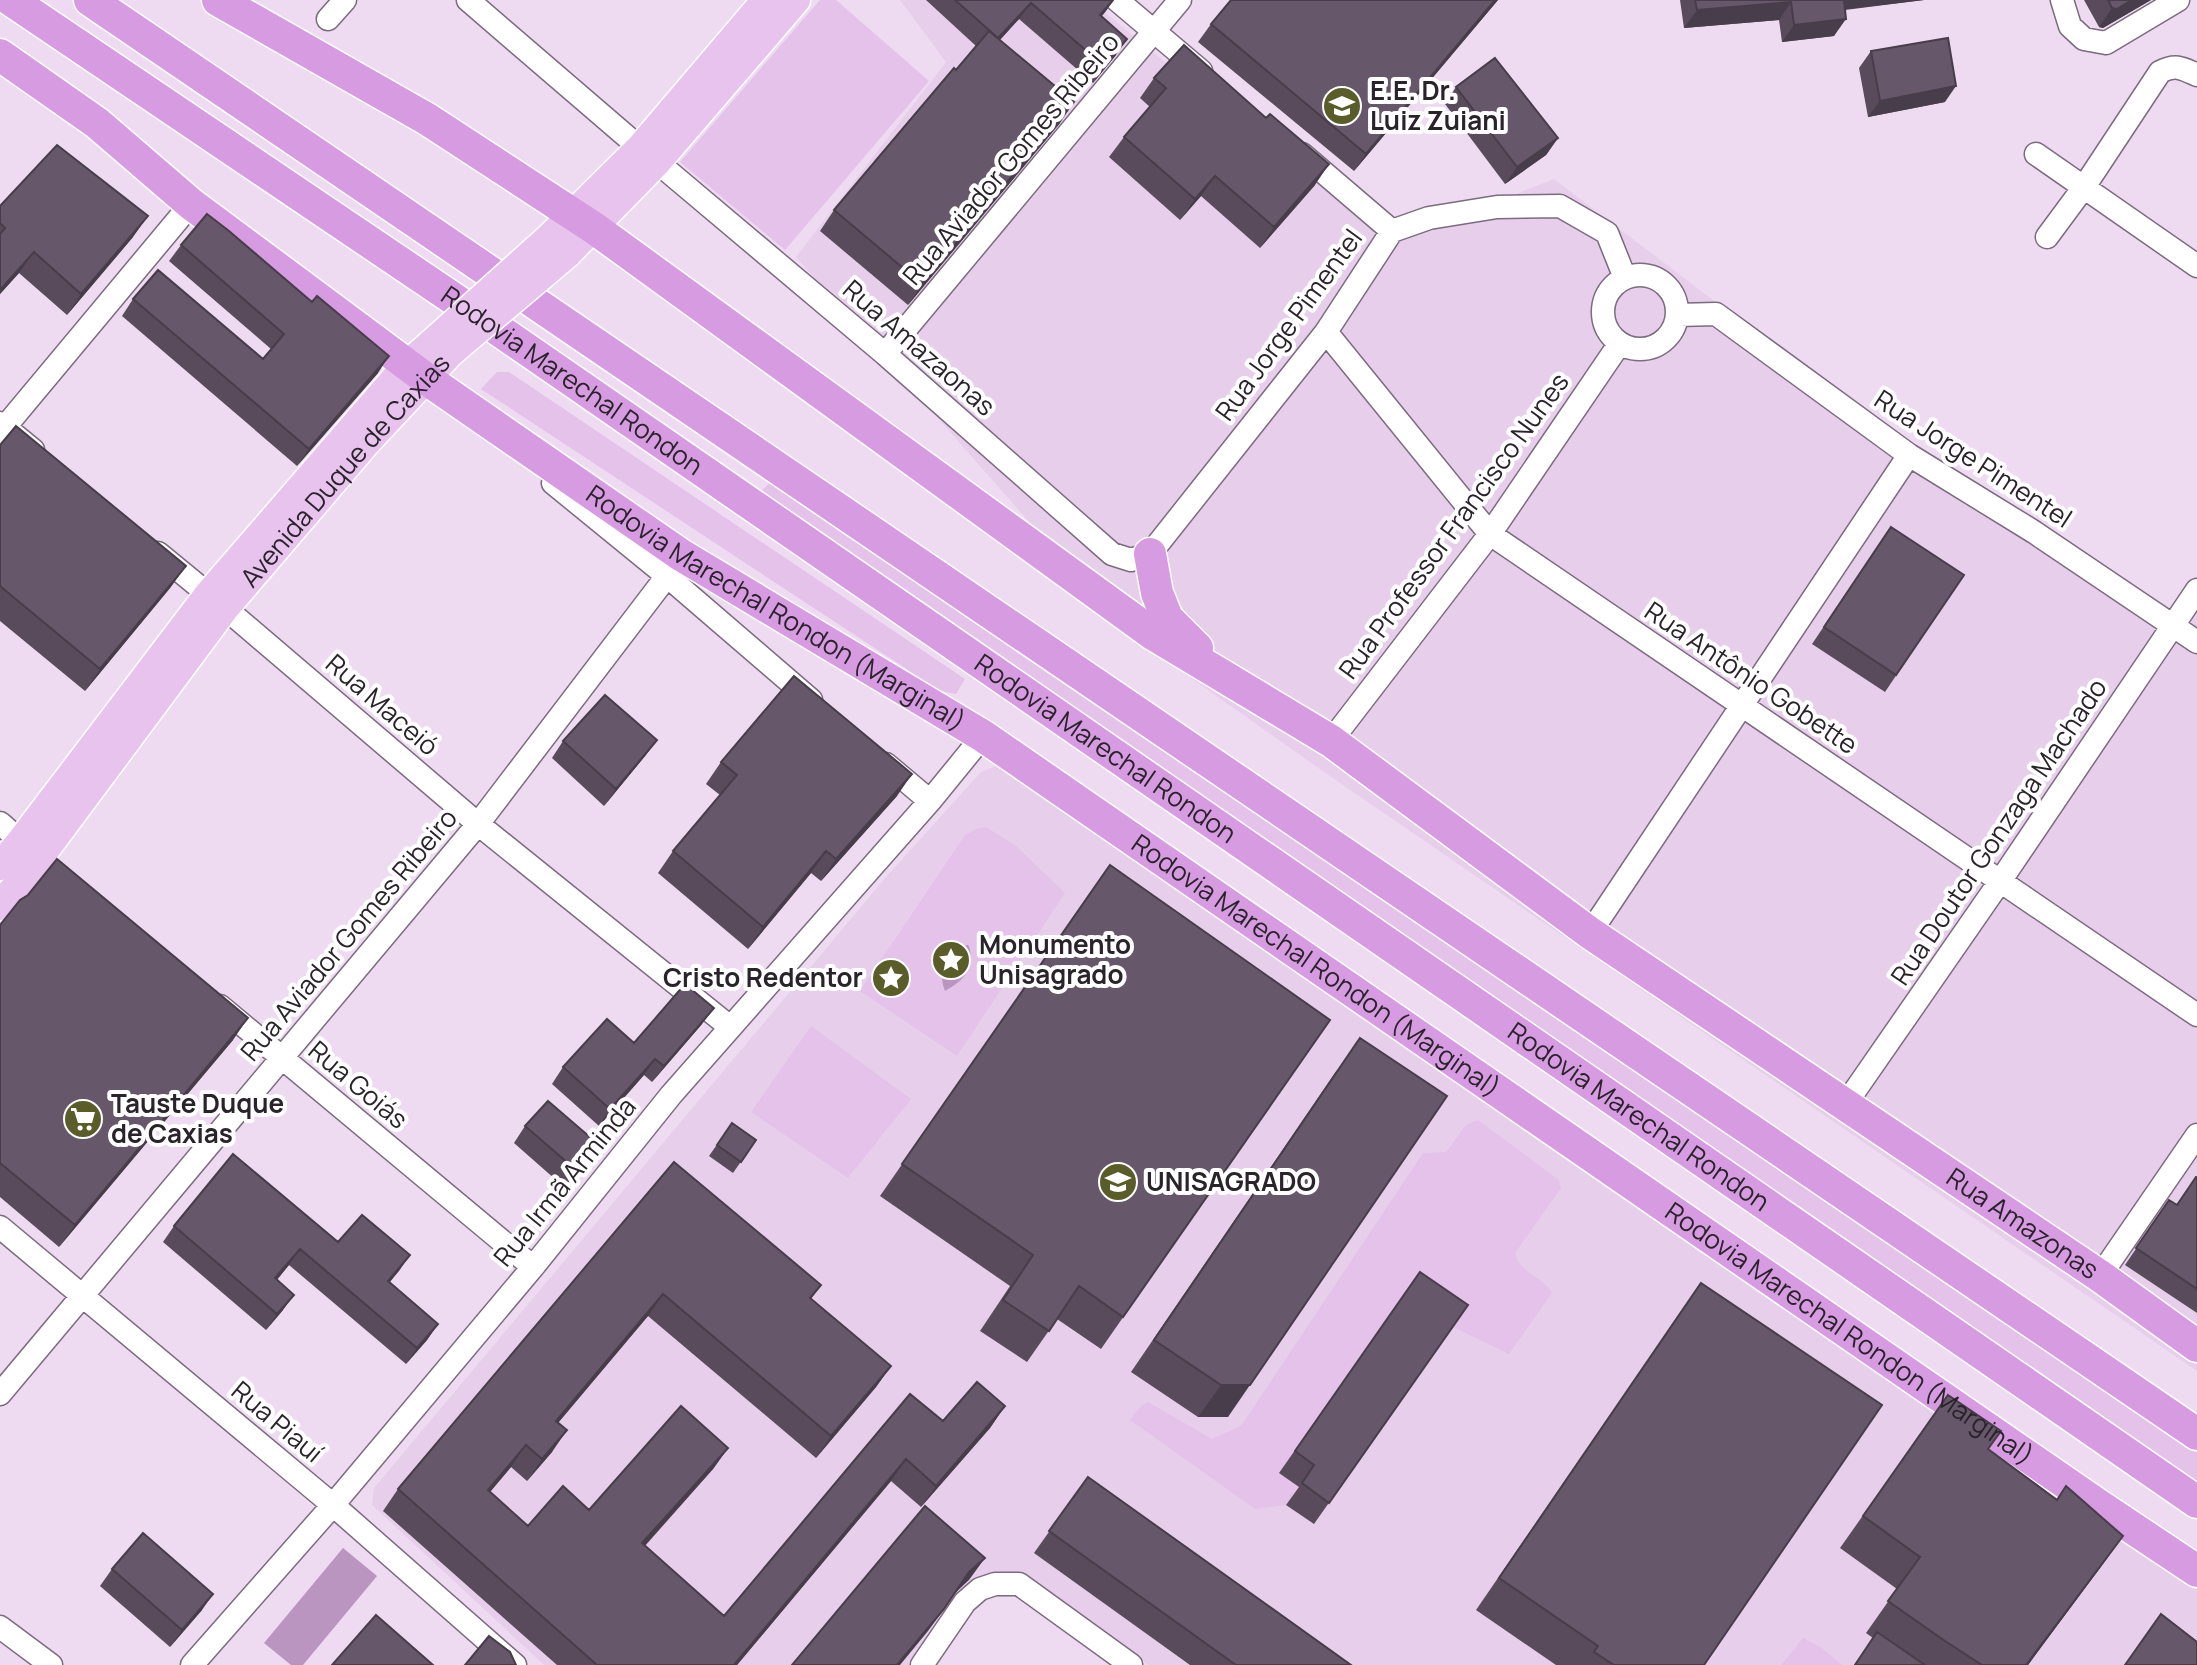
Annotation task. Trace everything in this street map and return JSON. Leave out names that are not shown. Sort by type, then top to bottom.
[{"type":"highway","name":"Rodovia Marechal Rondon","points":[[11,0],[501,331],[2197,1502]]},
{"type":"highway","name":"Rodovia Marechal Rondon","points":[[90,0],[2197,1434]]},
{"type":"highway","points":[[218,0],[427,119],[584,221],[1153,634],[1331,741],[1590,933],[1845,1105]]},
{"type":"highway","name":"Rodovia Marechal Rondon (Marginal)","points":[[0,55],[97,123],[191,204],[416,372],[681,555],[983,736],[2197,1571]]},
{"type":"highway","points":[[1150,554],[1157,593],[1167,618],[1230,682]]},
{"type":"highway","name":"Rua Amazonas","points":[[1845,1105],[2100,1276],[2197,1346]]},
{"type":"main road","name":"Avenida Duque de Caxias","points":[[648,155],[766,0]]},
{"type":"main road","name":"Avenida Duque de Caxias","points":[[0,906],[28,847],[216,601],[416,372],[584,221],[796,0]]},
{"type":"main road","name":"Avenida Duque de Caxias","points":[[0,866],[28,847]]},
{"type":"street","points":[[328,19],[345,0]]},
{"type":"street","name":"Rua Amazaonas","points":[[468,0],[885,354],[1112,554],[1131,560],[1150,554]]},
{"type":"street","points":[[1117,0],[1214,82]]},
{"type":"street","name":"Rua Aviador Gomes Ribeiro","points":[[885,354],[1180,0]]},
{"type":"street","points":[[2062,0],[2070,26],[2084,39],[2106,43],[2178,0]]},
{"type":"street","points":[[2047,237],[2160,72],[2170,67],[2183,68],[2197,75]]},
{"type":"street","points":[[1287,142],[1392,231]]},
{"type":"street","points":[[2036,154],[2197,266]]},
{"type":"street","points":[[53,466],[2,428],[191,204]]},
{"type":"street","name":"Rua Jorge Pimentel","points":[[1150,554],[1326,332],[1392,231],[1429,218],[1497,207],[1560,206],[1607,233],[1625,278]]},
{"type":"street","points":[[1650,277],[1670,291],[1677,315],[1670,332],[1659,344],[1636,349],[1620,343],[1608,331],[1603,308],[1607,296],[1625,278],[1650,277]]},
{"type":"street","name":"Rua Jorge Pimentel","points":[[1677,315],[1716,314],[1909,455],[2034,532],[2197,642]]},
{"type":"street","name":"Rua Antônio Gobette","points":[[1326,332],[1490,534],[2197,1015]]},
{"type":"street","name":"Rua Professor Francisco Nunes","points":[[1331,741],[1490,534],[1620,343]]},
{"type":"street","points":[[416,372],[667,576],[822,709]]},
{"type":"street","points":[[1590,933],[1909,455]]},
{"type":"street","name":"Rua Maceió","points":[[136,536],[478,824],[730,1027]]},
{"type":"street","name":"Rua Aviador Gomes Ribeiro","points":[[0,1394],[478,824],[667,576]]},
{"type":"street","name":"Rua Doutor Gonzaga Machado","points":[[1845,1105],[2197,590]]},
{"type":"street","name":"Rua Irmã Arminda","points":[[192,1665],[333,1505],[533,1267],[671,1095],[930,801],[983,736]]},
{"type":"street","points":[[870,750],[930,801]]},
{"type":"street","name":"Rua Goiás","points":[[198,988],[533,1267]]},
{"type":"street","points":[[2100,1276],[2197,1135]]},
{"type":"street","name":"Rua Piauí","points":[[0,1227],[333,1505],[515,1665]]},
{"type":"street","points":[[922,1665],[965,1602],[980,1589],[995,1584],[1019,1584],[1131,1665]]},
{"type":"street","points":[[0,1627],[51,1665]]},
{"type":"shaded area","points":[[820,0],[836,0],[929,81],[785,250],[680,162]]},
{"type":"shaded area","points":[[900,0],[1090,0],[1394,242],[1554,179],[1868,418],[2180,614],[2197,593],[2197,1371],[1324,772],[1126,632],[796,257],[946,62]]},
{"type":"shaded area","points":[[497,372],[509,372],[965,679],[956,694],[940,691],[481,389]]},
{"type":"shaded area","points":[[779,474],[2197,1448],[2197,1484],[757,495]]},
{"type":"shaded area","name":"UNISAGRADO","points":[[996,766],[2197,1585],[2197,1665],[1148,1665],[1019,1576],[975,1587],[914,1665],[544,1665],[372,1505],[374,1488],[886,877],[981,772]]},
{"type":"shaded area","points":[[986,827],[1016,846],[1065,893],[957,1056],[860,991],[965,835]]},
{"type":"shaded area","points":[[967,945],[969,967],[958,983],[945,991],[942,976],[945,963],[953,952]]},
{"type":"shaded area","points":[[811,1026],[911,1099],[848,1178],[751,1112]]},
{"type":"shaded area","points":[[1478,1120],[1559,1180],[1561,1188],[1515,1253],[1521,1266],[1552,1293],[1509,1354],[1453,1327],[1405,1294],[1299,1487],[1286,1505],[1255,1509],[1130,1420],[1148,1402],[1212,1439],[1241,1426],[1423,1153],[1446,1152],[1466,1125]]},
{"type":"shaded area","points":[[343,1548],[377,1576],[303,1665],[291,1665],[264,1643]]},
{"type":"shaded area","points":[[1803,1638],[1822,1648],[1842,1665],[1781,1665]]},
{"type":"building","points":[[955,0],[1113,0],[1100,15],[1127,39],[1104,66],[1031,3],[998,38]]},
{"type":"building","name":"E.E. Dr. Luiz Zuiani","points":[[1231,0],[1495,0],[1366,154],[1211,24]]},
{"type":"building","points":[[1695,0],[1844,0],[1846,19],[1794,25],[1791,2],[1697,10]]},
{"type":"building","points":[[2108,0],[2132,0],[2117,9],[2112,8]]},
{"type":"building","points":[[989,31],[1074,102],[922,284],[834,210]]},
{"type":"building","points":[[1948,38],[1956,86],[1880,101],[1871,51]]},
{"type":"building","points":[[1184,45],[1266,118],[1270,114],[1329,164],[1274,227],[1215,176],[1195,199],[1124,137],[1166,88],[1154,78]]},
{"type":"building","points":[[1495,58],[1558,138],[1517,167],[1456,87]]},
{"type":"building","points":[[57,145],[148,216],[81,294],[34,252],[0,290],[0,234],[5,228],[0,223],[0,206]]},
{"type":"building","points":[[207,214],[312,302],[317,296],[389,356],[309,449],[133,299],[158,270],[263,359],[284,334],[181,245]]},
{"type":"building","points":[[16,426],[186,566],[100,669],[0,586],[0,445]]},
{"type":"building","points":[[1891,527],[1964,575],[1896,675],[1824,627]]},
{"type":"building","points":[[794,676],[912,774],[836,859],[826,851],[763,927],[673,851],[737,775],[721,762]]},
{"type":"building","points":[[605,695],[657,740],[616,789],[563,741]]},
{"type":"building","name":"Tauste Duque de Caxias","points":[[57,859],[248,1018],[75,1225],[0,1163],[0,925]]},
{"type":"building","points":[[1110,865],[1330,1020],[1123,1317],[1079,1286],[1049,1331],[1003,1300],[1033,1255],[902,1164]]},
{"type":"building","points":[[685,984],[714,1008],[664,1066],[655,1059],[610,1109],[563,1067],[607,1019],[634,1043]]},
{"type":"building","points":[[1360,1038],[1447,1096],[1250,1385],[1221,1385],[1154,1340]]},
{"type":"building","points":[[548,1101],[598,1144],[576,1170],[525,1126]]},
{"type":"building","points":[[732,1123],[756,1140],[741,1162],[717,1145]]},
{"type":"building","points":[[233,1154],[338,1242],[362,1215],[410,1255],[388,1281],[438,1324],[417,1348],[300,1249],[275,1278],[294,1295],[277,1314],[174,1226]]},
{"type":"building","points":[[674,1162],[821,1285],[810,1298],[891,1366],[831,1436],[663,1294],[556,1421],[567,1430],[542,1459],[526,1445],[488,1490],[528,1526],[563,1486],[589,1510],[681,1406],[728,1448],[642,1543],[724,1616],[910,1394],[943,1421],[977,1382],[1005,1406],[936,1486],[906,1459],[734,1665],[597,1665],[398,1489]]},
{"type":"building","points":[[2196,1177],[2197,1289],[2136,1248],[2169,1200],[2177,1205]]},
{"type":"building","points":[[1420,1272],[1468,1305],[1329,1503],[1302,1483],[1314,1465],[1295,1451]]},
{"type":"building","points":[[1701,1283],[1882,1405],[1704,1665],[1614,1665],[1594,1652],[1598,1646],[1499,1578]]},
{"type":"building","points":[[1948,1395],[2001,1431],[1988,1449],[2057,1500],[2066,1486],[2123,1536],[2026,1665],[1982,1665],[1888,1601],[1920,1557],[1863,1516]]},
{"type":"building","points":[[1088,1477],[1351,1665],[1236,1665],[1049,1531]]},
{"type":"building","points":[[925,1506],[985,1558],[969,1572],[944,1609],[897,1665],[792,1665]]},
{"type":"building","points":[[143,1533],[213,1594],[182,1630],[112,1569]]},
{"type":"building","points":[[2161,1614],[2197,1642],[2197,1665],[2125,1665]]},
{"type":"building","points":[[376,1615],[433,1665],[332,1665]]},
{"type":"building","points":[[1877,1632],[1925,1665],[1855,1665]]},
{"type":"building","points":[[489,1636],[510,1652],[516,1665],[465,1665]]},
{"type":"place","name":"E.E. Dr. Luiz Zuiani","points":[[1342,106]]},
{"type":"place","name":"Monumento Unisagrado","points":[[951,960]]},
{"type":"place","name":"Cristo Redentor","points":[[891,978]]},
{"type":"place","name":"Tauste Duque de Caxias","points":[[83,1119]]},
{"type":"place","name":"UNISAGRADO","points":[[1118,1182]]}]
